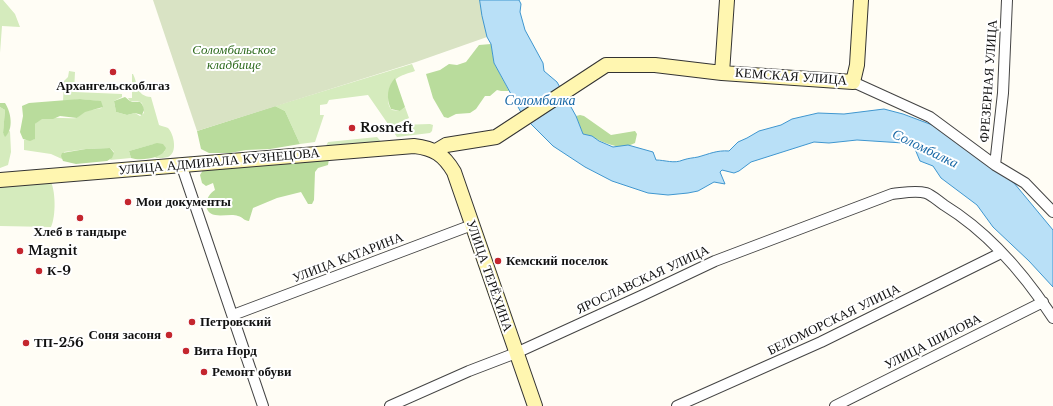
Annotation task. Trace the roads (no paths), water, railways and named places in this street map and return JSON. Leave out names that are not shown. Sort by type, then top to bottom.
[{"type":"main road","points":[[722,73],[727,0]]},
{"type":"main road","points":[[853,82],[857,65],[861,0]]},
{"type":"main road","name":"КЕМСКАЯ УЛИЦА","points":[[436,151],[446,145],[490,138],[507,130],[606,65],[655,64],[722,73],[853,82]]},
{"type":"main road","name":"УЛИЦА АДМИРАЛА КУЗНЕЦОВА","points":[[0,180],[414,146],[436,151]]},
{"type":"main road","name":"УЛИЦА ТЕРЁХИНА","points":[[436,151],[448,161],[454,172],[535,406]]},
{"type":"street","name":"ФРЕЗЕРНАЯ УЛИЦА","points":[[996,164],[1003,93],[1007,0]]},
{"type":"street","name":"КЕМСКАЯ УЛИЦА","points":[[853,82],[930,116],[1025,183],[1053,212]]},
{"type":"street","points":[[181,164],[263,406]]},
{"type":"street","name":"ЯРОСЛАВСКАЯ УЛИЦА","points":[[390,406],[470,371],[516,353],[715,261],[892,194],[913,192],[926,193],[966,218],[1001,253],[1043,302],[1053,318]]},
{"type":"street","name":"УЛИЦА КАТАРИНА","points":[[233,316],[472,225]]},
{"type":"street","name":"БЕЛОМОРСКАЯ УЛИЦА","points":[[677,406],[821,342],[1001,253]]},
{"type":"street","name":"УЛИЦА ШИЛОВА","points":[[835,406],[1043,302]]},
{"type":"water","name":"Соломбалка","points":[[480,0],[519,0],[521,4],[520,12],[525,30],[543,63],[544,71],[557,82],[576,116],[583,134],[592,136],[613,147],[628,145],[653,152],[656,160],[676,162],[717,152],[729,151],[738,142],[759,131],[781,125],[792,119],[818,113],[844,114],[884,109],[903,114],[935,126],[1014,183],[1053,230],[1053,287],[1029,261],[993,227],[977,205],[941,178],[933,166],[920,161],[915,149],[903,143],[857,140],[829,143],[814,142],[751,162],[734,173],[722,170],[720,172],[725,184],[714,182],[698,191],[688,193],[668,195],[648,193],[612,181],[585,167],[553,146],[523,116],[494,63],[491,44],[487,37],[482,16]]},
{"type":"place","name":"Архангельскоблгаз","points":[[113,72]]},
{"type":"place","name":"Rosneft","points":[[352,128]]},
{"type":"place","name":"Мои документы","points":[[128,202]]},
{"type":"place","name":"Хлеб в тандыре","points":[[80,218]]},
{"type":"place","name":"Magnit","points":[[20,251]]},
{"type":"place","name":"Кемский поселок","points":[[498,261]]},
{"type":"place","name":"К-9","points":[[39,271]]},
{"type":"place","name":"Петровский","points":[[192,322]]},
{"type":"place","name":"Соня засоня","points":[[169,335]]},
{"type":"place","name":"ТП-256","points":[[26,343]]},
{"type":"place","name":"Вита Норд","points":[[186,351]]},
{"type":"place","name":"Ремонт обуви","points":[[204,372]]},
{"type":"park label","name":"Соломбальское кладбище","points":[[234,58]]}]
